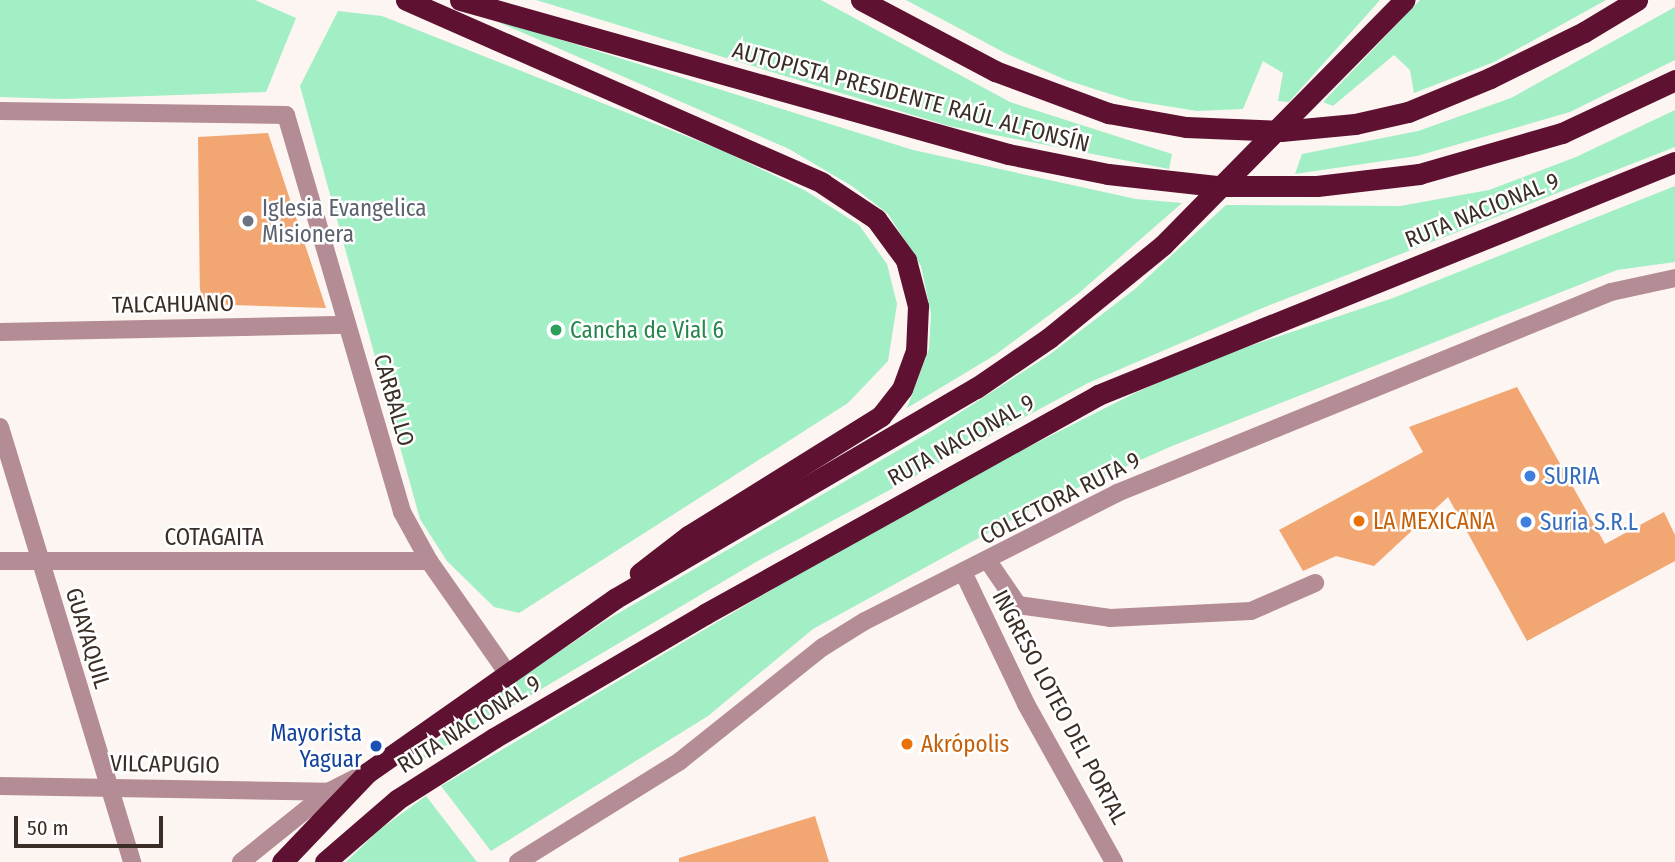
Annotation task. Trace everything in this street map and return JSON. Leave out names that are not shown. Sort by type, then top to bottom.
[{"type":"highway","points":[[406,0],[822,183],[876,219],[906,260],[918,306],[916,351],[902,388],[881,416],[688,536],[649,563],[616,598]]},
{"type":"highway","name":"AUTOPISTA PRESIDENTE RAÚL ALFONSÍN","points":[[460,0],[1008,154],[1146,180],[1284,187],[1395,178],[1509,151],[1602,117],[1675,80]]},
{"type":"highway","points":[[861,0],[974,60],[1051,93],[1140,121],[1186,127],[1280,131],[1328,128],[1408,112],[1490,78],[1584,32],[1637,0]]},
{"type":"highway","name":"RUTA NACIONAL 9","points":[[282,862],[367,773],[616,598],[975,388],[1049,338],[1163,245],[1405,0]]},
{"type":"highway","name":"RUTA NACIONAL 9","points":[[325,862],[398,799],[494,738],[705,614],[1098,395],[1675,162]]},
{"type":"street","name":"CARBALLO","points":[[0,111],[286,115],[397,500],[429,561],[508,674]]},
{"type":"street","name":"COLECTORA RUTA 9","points":[[519,862],[689,755],[823,647],[865,621],[964,574],[1142,481],[1611,292],[1675,278]]},
{"type":"street","name":"TALCAHUANO","points":[[0,332],[347,325]]},
{"type":"street","name":"GUAYAQUIL","points":[[0,427],[132,862]]},
{"type":"street","name":"COTAGAITA","points":[[0,561],[429,561]]},
{"type":"street","points":[[988,561],[1018,605],[1110,618],[1251,611],[1315,583]]},
{"type":"street","name":"INGRESO LOTEO DEL PORTAL","points":[[964,574],[1026,704],[1114,862]]},
{"type":"street","points":[[241,862],[328,792],[367,773]]},
{"type":"street","name":"VILCAPUGIO","points":[[0,786],[328,792]]},
{"type":"green space","points":[[0,0],[255,0],[296,18],[266,92],[63,99],[0,97]]},
{"type":"green space","points":[[536,0],[821,0],[1010,102],[1172,154],[1169,169],[949,126]]},
{"type":"green space","points":[[906,0],[1380,0],[1289,102],[1278,101],[1283,73],[1263,61],[1243,109],[1197,111],[1129,100],[1066,80],[1007,54]]},
{"type":"green space","points":[[1420,0],[1606,0],[1494,62],[1414,93],[1410,70],[1394,55],[1333,106],[1323,102]]},
{"type":"green space","points":[[1675,7],[1675,60],[1570,112],[1417,156],[1295,174],[1302,154],[1418,131],[1511,98]]},
{"type":"green space","points":[[338,11],[382,16],[726,152],[806,191],[859,225],[887,264],[897,304],[888,361],[848,403],[519,613],[494,607],[447,561],[420,519],[300,86]]},
{"type":"green space","points":[[482,15],[913,150],[1136,199],[1182,203],[1079,293],[995,355],[907,408],[929,349],[931,314],[921,266],[888,214],[852,186],[789,149]]},
{"type":"green space","points":[[1675,110],[1675,147],[1260,309],[1088,383],[756,562],[408,768],[468,713],[605,621],[933,430],[1049,355],[1135,289],[1226,205],[1400,206],[1489,190],[1576,157]]},
{"type":"green space","points":[[1675,186],[1675,262],[1617,270],[1172,446],[1037,506],[813,629],[708,716],[491,851],[441,786],[918,503],[1135,393],[1220,356],[1393,298]]},
{"type":"green space","points":[[426,796],[477,862],[346,862],[379,830]]},
{"type":"building","name":"Iglesia Evangelica Misionera","points":[[268,133],[326,308],[200,304],[198,137]]},
{"type":"building","points":[[1517,387],[1605,544],[1664,512],[1675,535],[1675,561],[1527,641],[1448,497],[1374,566],[1336,556],[1303,571],[1279,530],[1423,452],[1409,427]]},
{"type":"building","points":[[815,816],[829,862],[679,862],[679,858]]},
{"type":"place","name":"Iglesia Evangelica Misionera","points":[[248,221]]},
{"type":"place","name":"Cancha de Vial 6","points":[[556,330]]},
{"type":"place","name":"SURIA","points":[[1530,476]]},
{"type":"place","name":"LA MEXICANA","points":[[1359,521]]},
{"type":"place","name":"Suria S.R.L","points":[[1526,522]]},
{"type":"place","name":"Akrópolis","points":[[907,744]]},
{"type":"place","name":"Mayorista Yaguar","points":[[376,746]]}]
